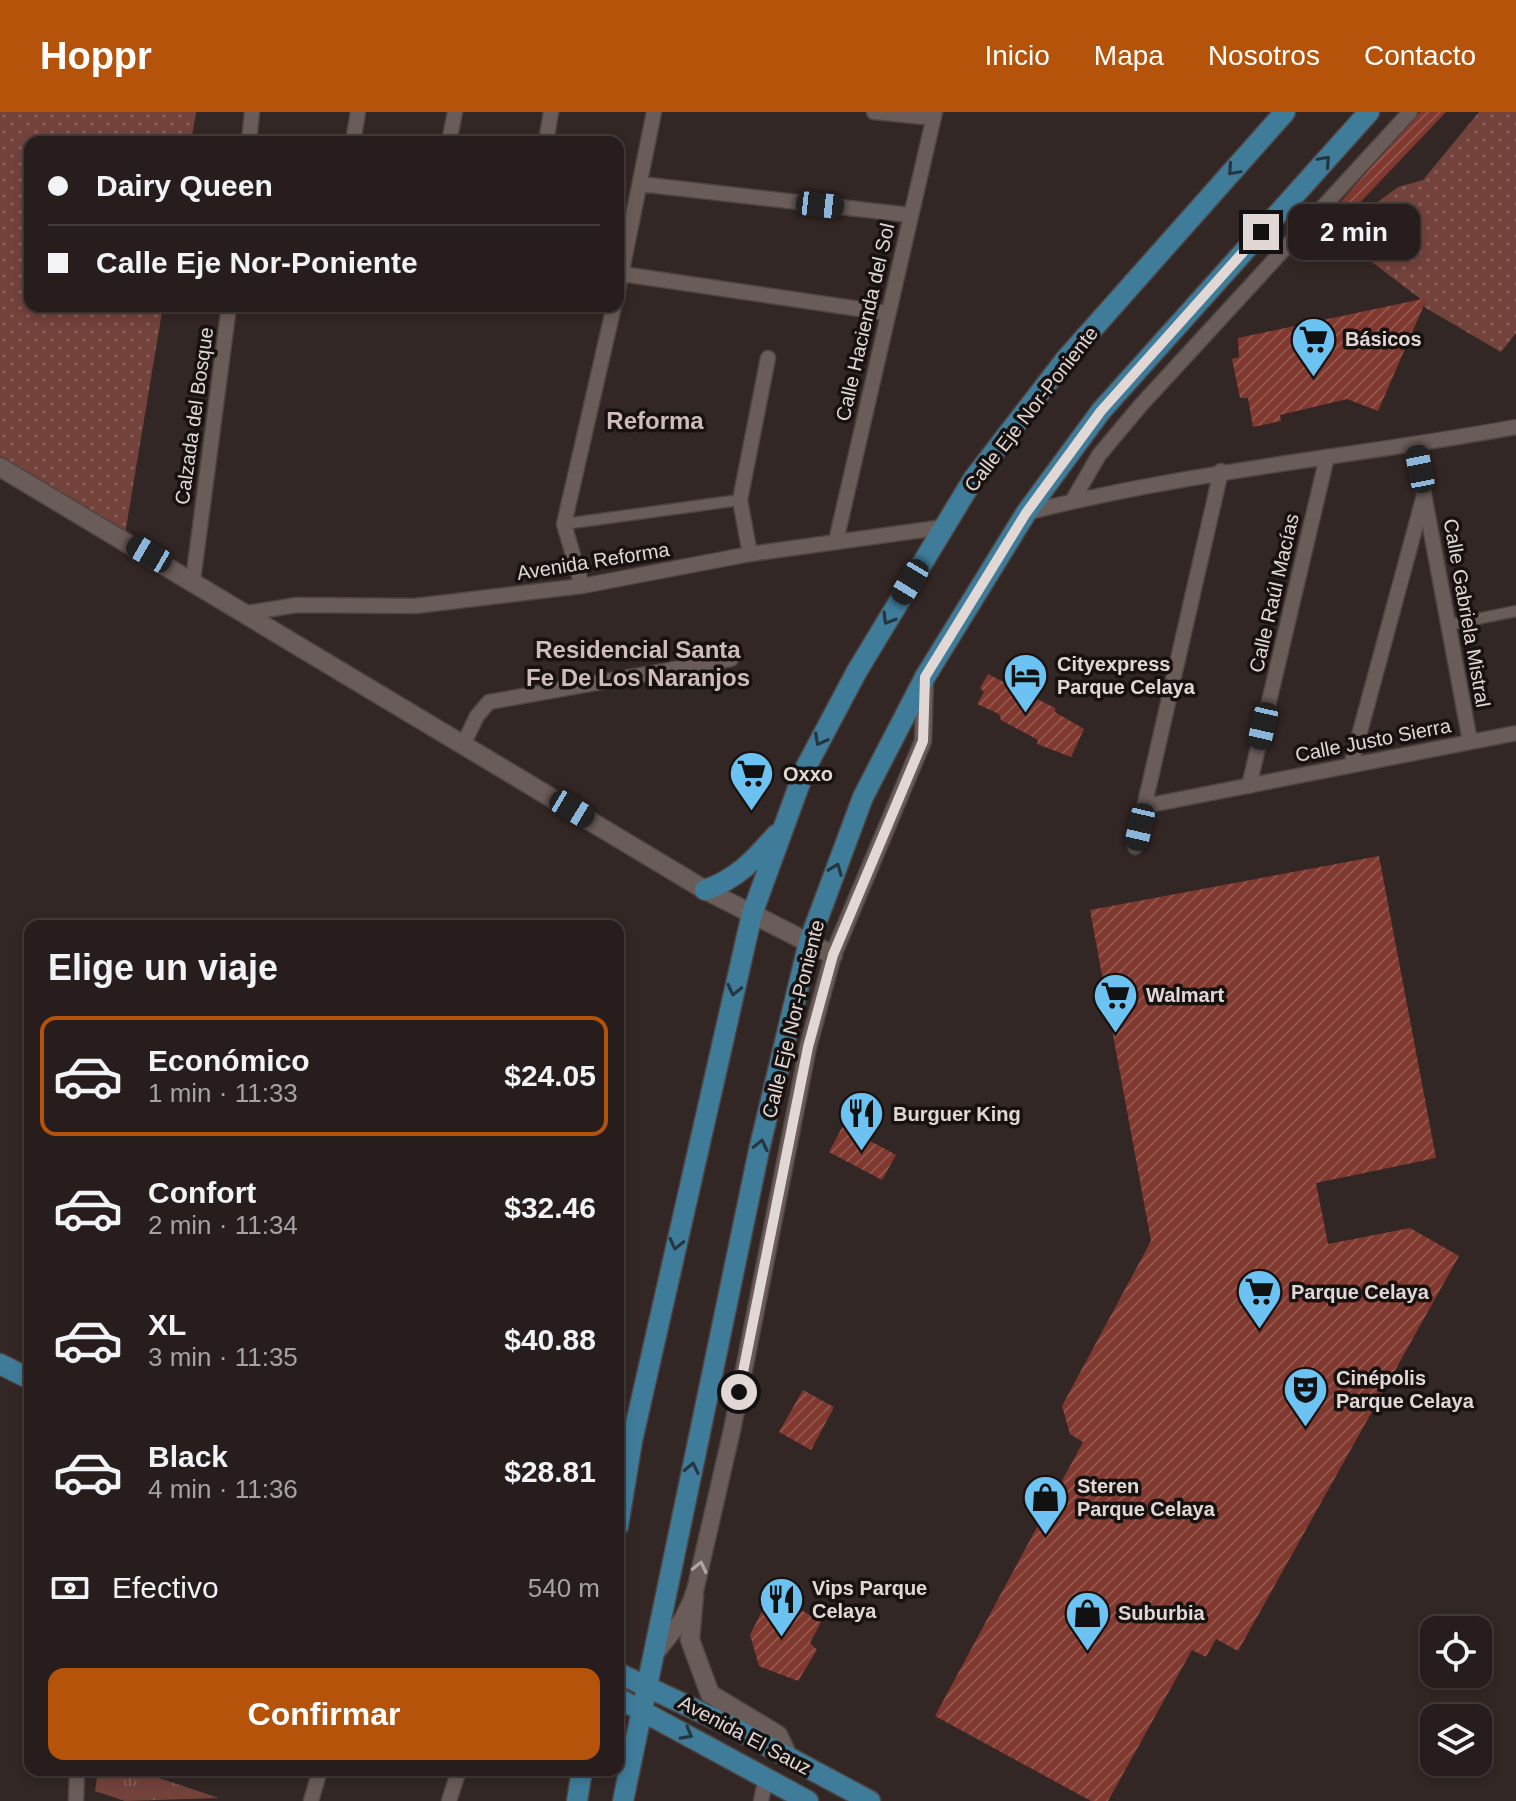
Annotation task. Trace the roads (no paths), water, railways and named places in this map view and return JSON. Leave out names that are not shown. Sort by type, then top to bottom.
[{"type":"main road","name":"Calle Eje Nor-Poniente","points":[[624,1490],[632,1441],[752,914],[805,769],[849,685],[974,478],[1065,360],[1285,112]]},
{"type":"main road","name":"Calle Eje Nor-Poniente","points":[[623,1801],[759,1150],[809,942],[863,797],[925,677],[1026,513],[1101,411],[1369,112]]},
{"type":"main road","points":[[0,467],[193,580],[705,890],[833,955]]},
{"type":"main road","points":[[705,890],[728,882],[746,869],[784,826]]},
{"type":"main road","points":[[0,1364],[24,1376]]},
{"type":"main road","points":[[694,1595],[690,1640],[710,1694],[778,1735],[789,1758]]},
{"type":"main road","name":"Avenida El Sauz","points":[[624,1675],[646,1684],[863,1799]]},
{"type":"main road","name":"Avenida El Sauz","points":[[624,1701],[808,1801]]},
{"type":"main road","points":[[577,1801],[581,1776]]},
{"type":"street","points":[[250,136],[252,112]]},
{"type":"street","points":[[354,136],[358,112]]},
{"type":"street","points":[[450,136],[455,112]]},
{"type":"street","points":[[547,136],[551,112]]},
{"type":"street","points":[[624,264],[654,112]]},
{"type":"street","points":[[874,112],[934,115]]},
{"type":"street","points":[[1073,500],[1099,455],[1141,405],[1410,112]]},
{"type":"street","name":"Calle Hacienda del Sol","points":[[836,541],[934,115]]},
{"type":"street","points":[[640,184],[910,215]]},
{"type":"street","points":[[624,274],[887,313]]},
{"type":"street","name":"Calzada del Bosque","points":[[193,580],[228,312]]},
{"type":"street","points":[[582,586],[564,524],[613,312]]},
{"type":"street","points":[[750,554],[740,500],[768,358]]},
{"type":"street","points":[[1026,513],[1073,500],[1221,471],[1415,446],[1516,427]]},
{"type":"street","name":"Calle Gabriela Mistral","points":[[1415,446],[1470,741]]},
{"type":"street","name":"Calle Raúl Macías","points":[[1249,786],[1327,457]]},
{"type":"street","points":[[1135,847],[1221,471]]},
{"type":"street","points":[[1351,765],[1424,493]]},
{"type":"street","points":[[564,524],[740,500]]},
{"type":"street","name":"Avenida Reforma","points":[[247,613],[297,605],[415,606],[582,586],[750,554],[944,527]]},
{"type":"street","points":[[1448,625],[1516,611]]},
{"type":"street","points":[[463,745],[477,716],[489,702],[731,659]]},
{"type":"street","points":[[652,1659],[682,1620],[694,1595],[732,1430],[808,1047],[833,955],[923,741],[925,677]]},
{"type":"street","name":"Calle Justo Sierra","points":[[1145,806],[1516,733]]},
{"type":"street","points":[[76,1801],[77,1776]]},
{"type":"street","points":[[311,1801],[318,1776]]},
{"type":"street","points":[[449,1801],[457,1776]]},
{"type":"street","points":[[761,1801],[766,1778]]},
{"type":"place","name":"Básicos","points":[[1314,378]]},
{"type":"place","name":"Cityexpress Parque Celaya","points":[[1026,714]]},
{"type":"place","name":"Oxxo","points":[[752,813]]},
{"type":"place","name":"Walmart","points":[[1115,1034]]},
{"type":"place","name":"Burguer King","points":[[862,1153]]},
{"type":"place","name":"Parque Celaya","points":[[1260,1331]]},
{"type":"place","name":"Cinépolis Parque Celaya","points":[[1305,1428]]},
{"type":"place","name":"Steren Parque Celaya","points":[[1046,1536]]},
{"type":"place","name":"Vips Parque Celaya","points":[[781,1639]]},
{"type":"place","name":"Suburbia","points":[[1087,1652]]},
{"type":"district","name":"Reforma","points":[[655,420]]},
{"type":"district","name":"Residencial Santa Fe De Los Naranjos","points":[[638,663]]}]
